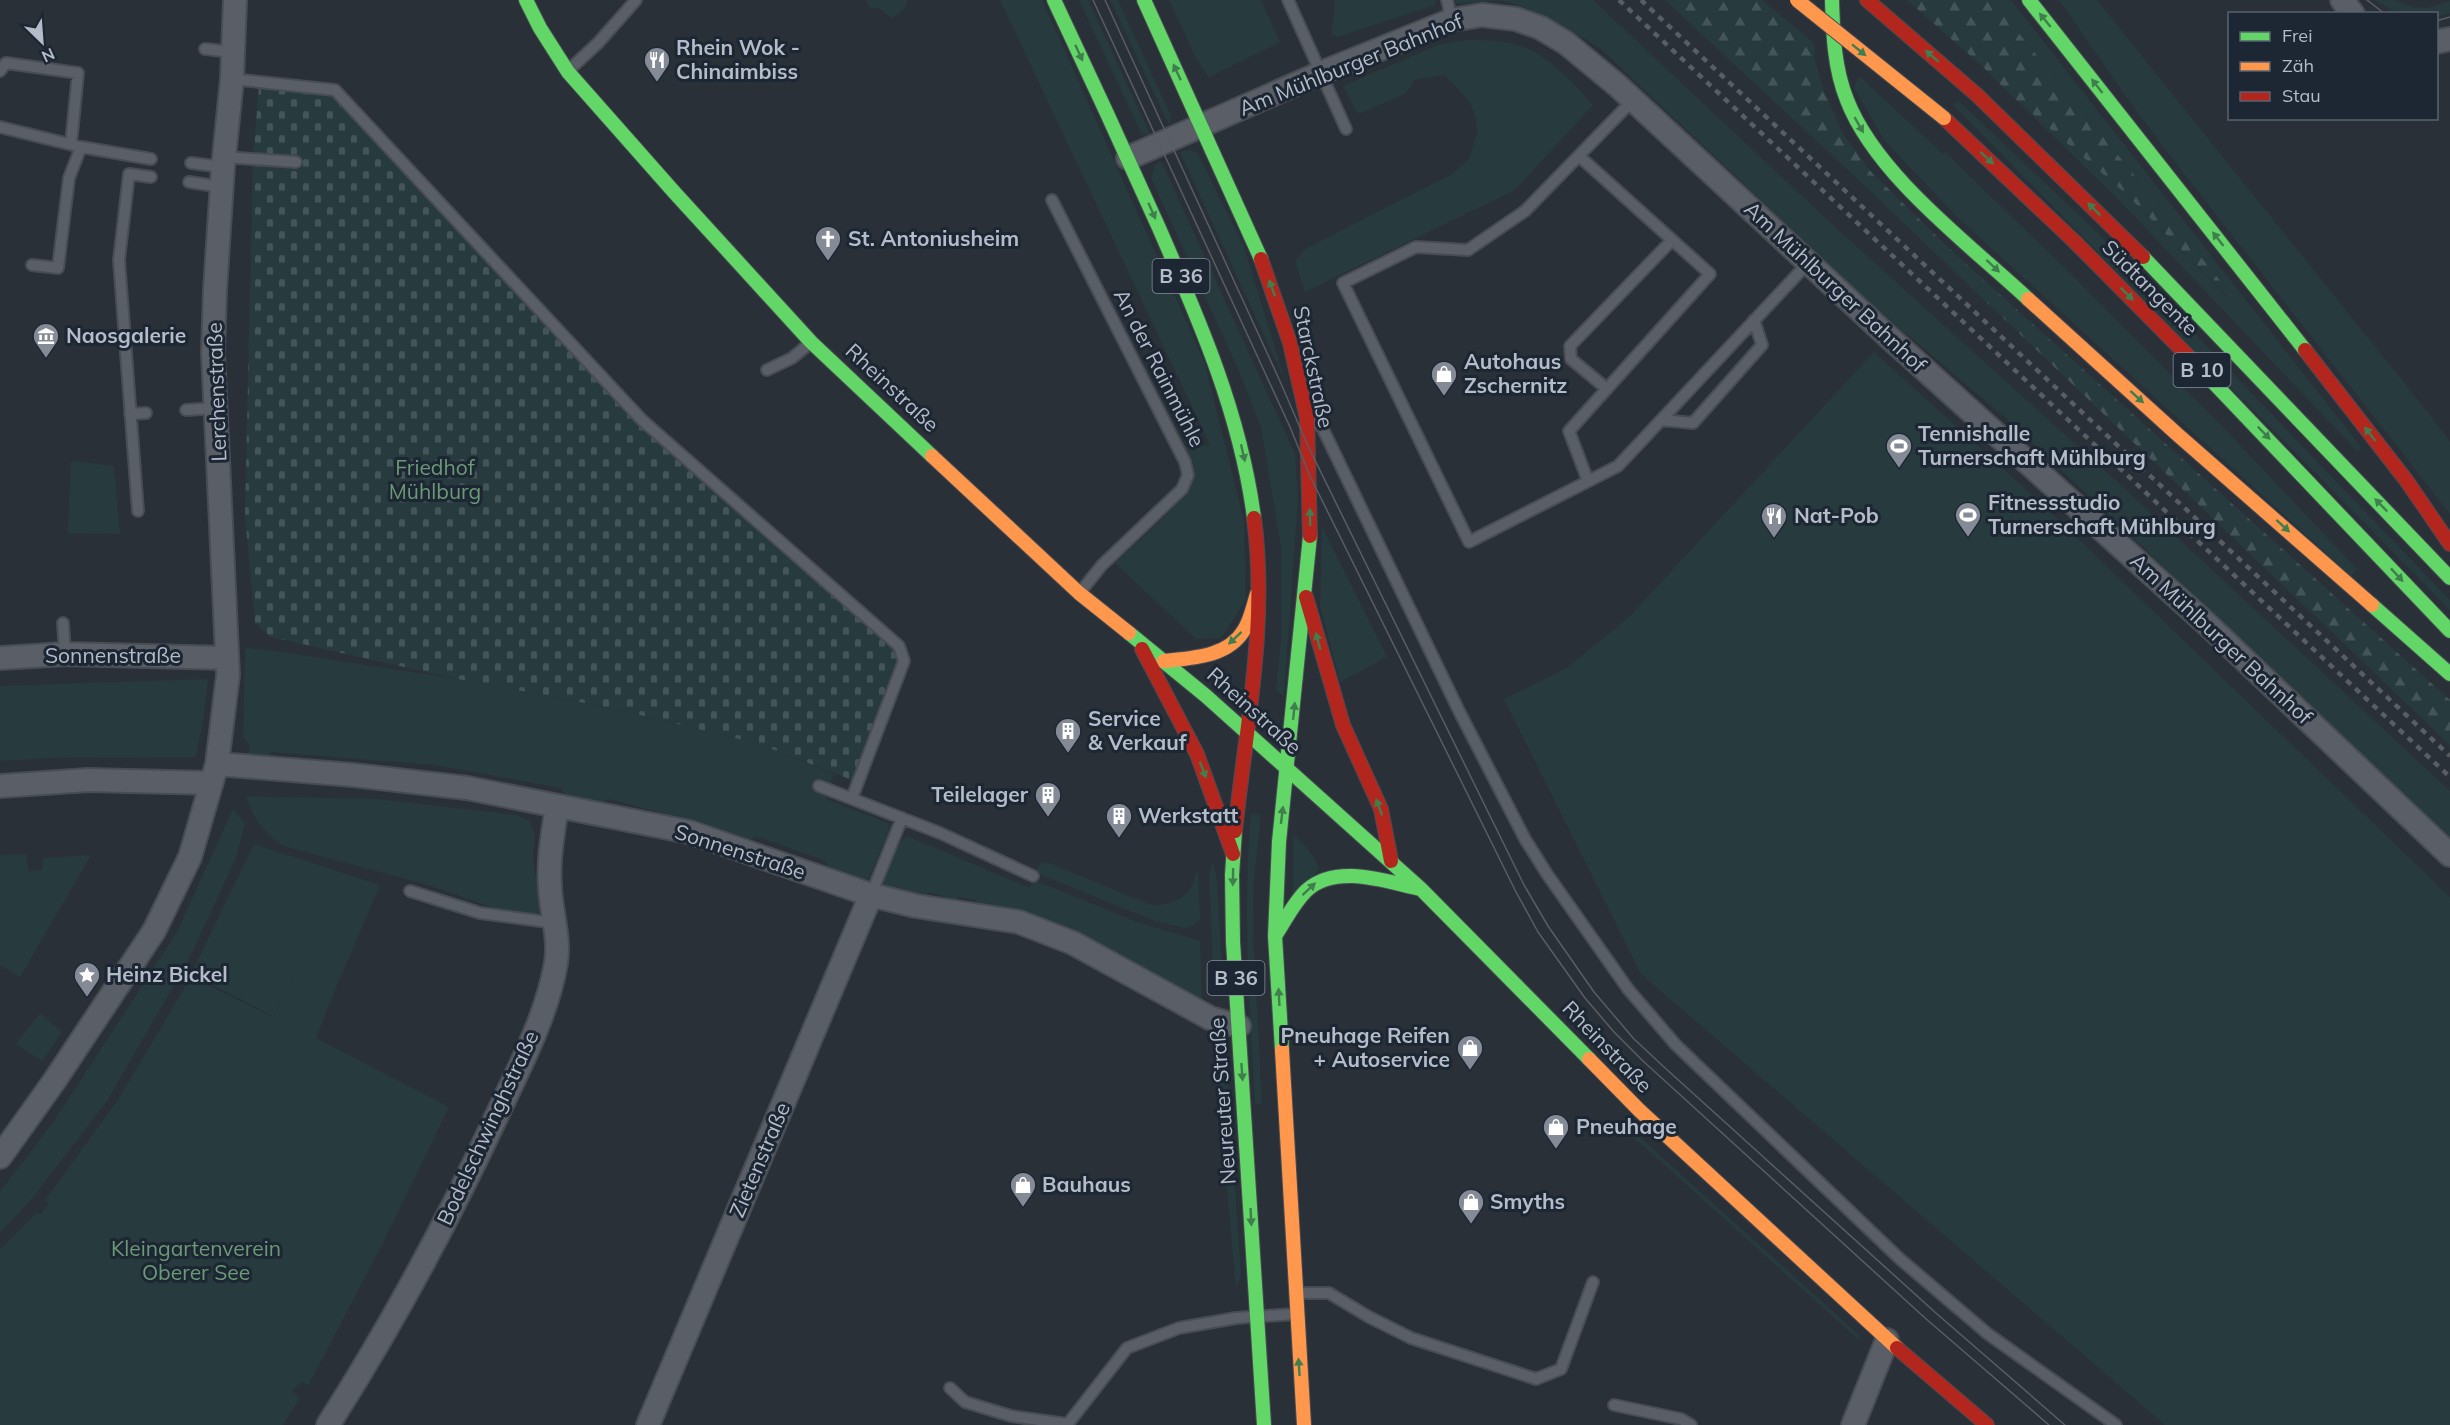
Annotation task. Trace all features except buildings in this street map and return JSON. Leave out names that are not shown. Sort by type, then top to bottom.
[{"type":"main road","name":"Rheinstraße","points":[[526,0],[540,28],[568,72],[674,192],[812,342],[1079,593],[1164,661],[1421,889],[1639,1110],[1887,1340],[1987,1425]]},
{"type":"main road","name":"B 36","points":[[1054,0],[1197,313],[1228,397],[1246,464],[1256,535],[1259,586]]},
{"type":"main road","name":"Starckstraße","points":[[1144,0],[1265,267],[1279,304],[1308,418],[1310,533],[1287,769]]},
{"type":"main road","name":"Südtangente","points":[[1797,0],[1944,118],[2044,211],[2280,449],[2450,631]]},
{"type":"main road","points":[[1832,0],[1833,40],[1837,71],[1848,102],[1858,125],[1904,182],[2042,312],[2450,674]]},
{"type":"main road","name":"Südtangente","points":[[1867,0],[1976,94],[2169,283],[2450,578]]},
{"type":"main road","points":[[2029,0],[2406,480],[2450,544]]},
{"type":"main road","points":[[1164,661],[1209,655],[1222,651],[1235,641],[1244,630],[1259,586]]},
{"type":"main road","name":"Neureuter Straße","points":[[1259,586],[1256,667],[1233,854],[1233,942],[1264,1425]]},
{"type":"main road","points":[[1305,593],[1339,716],[1350,746],[1381,809],[1390,861]]},
{"type":"main road","points":[[1139,642],[1197,754],[1233,854]]},
{"type":"main road","points":[[1287,769],[1275,881],[1275,936],[1294,1293],[1304,1425]]},
{"type":"main road","points":[[1275,936],[1303,895],[1317,882],[1329,877],[1347,875],[1421,889]]},
{"type":"street","name":"Lerchenstraße","points":[[0,1157],[55,1080],[154,931],[190,857],[214,774],[227,695],[227,658],[214,322],[223,170],[232,79],[235,0]]},
{"type":"street","points":[[2342,0],[2351,12]]},
{"type":"street","name":"Am Mühlburger Bahnhof","points":[[1128,158],[1321,73],[1449,10],[1515,19],[1541,28],[1566,43],[1633,100],[2210,627],[2450,855]]},
{"type":"street","name":"Sonnenstraße","points":[[0,658],[65,654],[227,658]]},
{"type":"street","name":"Sonnenstraße","points":[[0,786],[214,774],[353,775],[432,784],[557,806],[689,832],[871,895],[916,906],[1019,922],[1073,943],[1210,1018],[1239,1026]]},
{"type":"street","name":"Bodelschwinghstraße","points":[[328,1425],[357,1379],[429,1252],[473,1167],[522,1063],[545,1005],[552,981],[558,942],[550,888],[550,852],[557,806]]},
{"type":"street","name":"Zietenstraße","points":[[648,1425],[871,895]]},
{"type":"street","points":[[1853,1425],[1887,1340]]},
{"type":"lane","points":[[568,72],[598,43],[636,0]]},
{"type":"lane","points":[[1288,0],[1346,129]]},
{"type":"lane","points":[[205,49],[233,52]]},
{"type":"lane","points":[[0,71],[6,63],[78,73],[76,146],[69,178],[58,268],[32,265]]},
{"type":"lane","points":[[232,79],[335,90],[642,420],[899,646],[904,661],[852,798]]},
{"type":"lane","points":[[1633,100],[1525,211],[1468,250],[1416,247],[1343,283],[1469,542],[1618,466],[1808,262]]},
{"type":"lane","points":[[0,127],[76,146],[151,159]]},
{"type":"lane","points":[[1579,156],[1710,274],[1569,432],[1588,481]]},
{"type":"lane","points":[[189,182],[223,170],[296,162]]},
{"type":"lane","points":[[191,163],[223,170]]},
{"type":"lane","points":[[138,511],[119,261],[129,174],[151,177]]},
{"type":"lane","name":"An der Rainmühle","points":[[1052,200],[1185,462],[1188,475],[1182,489],[1102,565],[1079,593]]},
{"type":"lane","points":[[1607,389],[1571,359],[1570,346],[1672,240]]},
{"type":"lane","points":[[1660,420],[1693,423],[1762,345],[1754,320]]},
{"type":"lane","points":[[767,370],[792,358],[812,342]]},
{"type":"lane","points":[[186,410],[216,408]]},
{"type":"lane","points":[[130,414],[146,413]]},
{"type":"lane","points":[[1308,418],[1322,427],[1459,711],[1525,839],[1628,989],[1676,1045],[1900,1259],[1988,1334],[2116,1425]]},
{"type":"lane","points":[[63,622],[65,654]]},
{"type":"lane","points":[[819,786],[902,818],[1033,876]]},
{"type":"lane","points":[[871,895],[902,818]]},
{"type":"lane","points":[[410,891],[480,913],[556,923]]},
{"type":"lane","points":[[1294,1293],[1329,1293],[1411,1338],[1536,1379],[1561,1369],[1593,1282]]},
{"type":"lane","points":[[950,1388],[965,1402],[1011,1416],[1067,1424],[1127,1348],[1170,1330],[1257,1316],[1296,1314]]},
{"type":"lane","points":[[1614,1405],[1681,1419],[1690,1425]]},
{"type":"green space","points":[[866,0],[907,0],[902,11],[891,18],[879,8],[870,8]]},
{"type":"green space","points":[[1000,0],[1042,0],[1204,361],[1244,521],[1246,600],[1221,638],[1196,639],[1115,563],[1165,516],[1181,497],[1190,473],[1190,462],[1185,447],[1210,445]]},
{"type":"green space","points":[[1079,0],[1088,0],[1150,134],[1142,135]]},
{"type":"green space","points":[[1110,0],[1118,0],[1171,116],[1169,125]]},
{"type":"green space","points":[[1169,0],[1261,0],[1280,42],[1209,77],[1196,58]]},
{"type":"green space","points":[[1335,0],[1435,0],[1435,5],[1338,37],[1332,34]]},
{"type":"green space","points":[[1454,0],[1593,0],[1835,227],[2124,488],[2450,791],[2450,838],[2005,417],[1874,307],[1601,49],[1554,21],[1514,4],[1504,1],[1486,1],[1457,4]]},
{"type":"green space","points":[[1665,0],[1762,0],[1815,44],[1814,56],[1823,89],[1843,134],[1872,173],[1953,252],[2450,700],[2450,745],[1862,183]]},
{"type":"green space","points":[[1907,0],[1992,0],[2231,294],[2228,297],[2125,193],[2013,97],[1982,66]]},
{"type":"green space","points":[[1992,0],[2011,0],[2361,447],[2357,451],[2113,194],[2013,97],[2125,193],[2227,297],[2231,294]]},
{"type":"green space","points":[[2059,0],[2097,0],[2430,415],[2450,442],[2450,514],[2178,166],[2132,105]]},
{"type":"green space","points":[[2374,0],[2395,0],[2414,7],[2427,8],[2450,1],[2450,13],[2438,17],[2438,12],[2395,12]]},
{"type":"green space","points":[[1468,40],[1506,43],[1529,49],[1545,58],[1593,105],[1515,190],[1305,292],[1295,261],[1305,249],[1452,174],[1469,159],[1477,134],[1476,118],[1469,101],[1445,75],[1414,80],[1406,93],[1359,114],[1343,86],[1440,44]]},
{"type":"green space","points":[[1859,76],[1943,154],[1945,152],[2072,275],[2223,427],[2357,569],[2351,576],[1958,218],[1884,140],[1854,88]]},
{"type":"green space","name":"Friedhof Mühlburg","points":[[259,86],[332,93],[641,423],[895,647],[900,663],[852,780],[756,743],[611,708],[457,679],[271,637],[255,623],[245,515],[253,159]]},
{"type":"green space","points":[[1958,102],[2103,238],[2450,600],[2450,610],[1954,106],[1953,104]]},
{"type":"green space","points":[[1192,150],[1198,154],[1244,247],[1285,381],[1180,152]]},
{"type":"green space","points":[[1161,161],[1295,454],[1298,500],[1284,696],[1276,690],[1281,640],[1281,547],[1261,427],[1239,371],[1151,178],[1155,165]]},
{"type":"green space","points":[[1874,352],[2043,505],[2450,897],[2450,1425],[2165,1425],[1641,974],[1504,699],[1567,668],[1629,617]]},
{"type":"green space","points":[[71,461],[114,466],[120,534],[68,533]]},
{"type":"green space","points":[[1322,527],[1387,657],[1340,682],[1320,606]]},
{"type":"green space","points":[[245,648],[457,679],[611,708],[756,743],[834,774],[826,799],[888,823],[889,830],[867,883],[828,868],[826,861],[756,836],[747,842],[712,832],[705,824],[609,799],[600,804],[566,795],[561,788],[435,765],[271,752],[269,757],[249,754],[249,745],[243,737]]},
{"type":"green space","points":[[208,679],[196,757],[52,758],[0,761],[0,686]]},
{"type":"green space","points":[[246,796],[376,799],[517,815],[530,821],[535,835],[533,860],[541,909],[534,915],[497,909],[425,884],[283,846],[260,825]]},
{"type":"green space","points":[[233,809],[245,824],[236,858],[188,961],[107,1101],[30,1201],[0,1233],[0,1192],[54,1121],[176,934]]},
{"type":"green space","points":[[1251,814],[1261,815],[1254,879],[1253,933],[1262,1104],[1255,1104],[1248,959],[1247,887]]},
{"type":"green space","points":[[1293,834],[1312,854],[1319,870],[1293,896]]},
{"type":"green space","points":[[907,836],[1030,888],[1034,880],[1137,922],[1200,941],[1202,1001],[1199,1003],[979,906],[976,900],[959,897],[954,903],[946,903],[943,896],[929,892],[922,899],[888,889],[884,882],[886,870],[896,849]]},
{"type":"green space","name":"Kleingartenverein Oberer See","points":[[254,844],[380,885],[340,979],[337,978],[339,980],[316,1038],[449,1107],[383,1243],[308,1386],[302,1381],[292,1391],[300,1398],[283,1425],[0,1425],[0,1250],[37,1213],[40,1215],[49,1203],[45,1200],[118,1100],[191,977],[273,1017],[299,964],[273,1016],[191,974]]},
{"type":"green space","points":[[26,854],[29,871],[42,870],[43,858],[91,855],[20,977],[0,965],[0,855]]},
{"type":"green space","points":[[1213,862],[1217,880],[1223,991],[1214,997],[1209,875]]},
{"type":"green space","points":[[1041,863],[1049,863],[1154,906],[1172,902],[1184,896],[1192,885],[1198,867],[1200,919],[1193,926],[1186,928],[1157,922],[1037,873],[1036,869]]},
{"type":"green space","points":[[40,1013],[62,1032],[42,1061],[16,1044]]},
{"type":"green space","points":[[1217,1040],[1221,1041],[1226,1049],[1241,1276],[1236,1288],[1223,1146]]},
{"type":"green space","points":[[1634,1132],[1860,1336],[1859,1340],[1629,1133]]},
{"type":"tram line","points":[[1093,0],[1290,427],[1310,476],[1538,932],[1585,998],[1643,1061],[1925,1318],[2049,1425]]},
{"type":"tram line","points":[[1105,0],[1308,446],[1524,885],[1548,926],[1594,992],[1634,1039],[1937,1314],[2065,1425]]},
{"type":"tram line","points":[[2367,0],[2382,12]]},
{"type":"tram line","points":[[2438,20],[2450,17]]},
{"type":"railway","points":[[1619,0],[2450,777]]},
{"type":"railway","points":[[1641,0],[2450,756]]},
{"type":"traffic: fast","points":[[526,0],[540,28],[568,72],[674,192],[811,342],[932,456]]},
{"type":"traffic: fast","points":[[1054,0],[1159,228],[1204,334],[1229,406],[1248,480],[1254,518]]},
{"type":"traffic: fast","points":[[1144,0],[1261,259]]},
{"type":"traffic: fast","points":[[1832,0],[1839,76],[1847,100],[1861,128],[1879,155],[1926,207],[2028,299]]},
{"type":"traffic: fast","points":[[2029,0],[2305,350]]},
{"type":"traffic: fast","points":[[2143,257],[2450,578]]},
{"type":"traffic: fast","points":[[2191,359],[2450,631]]},
{"type":"traffic: fast","points":[[1282,1050],[1275,936],[1279,842],[1310,536]]},
{"type":"traffic: fast","points":[[2372,605],[2450,674]]},
{"type":"traffic: fast","points":[[1129,633],[1206,696],[1421,889],[1589,1059]]},
{"type":"traffic: fast","points":[[1235,831],[1232,875],[1233,942],[1264,1425]]},
{"type":"traffic: fast","points":[[1275,936],[1302,895],[1319,882],[1333,877],[1378,879],[1421,889]]},
{"type":"traffic: slow","points":[[1797,0],[1944,118]]},
{"type":"traffic: slow","points":[[2028,299],[2178,435],[2372,605]]},
{"type":"traffic: slow","points":[[932,456],[1079,593],[1129,633]]},
{"type":"traffic: slow","points":[[1164,661],[1209,654],[1229,646],[1244,630],[1257,594]]},
{"type":"traffic: slow","points":[[1282,1050],[1304,1425]]},
{"type":"traffic: slow","points":[[1589,1059],[1639,1110],[1897,1348]]},
{"type":"traffic: jam","points":[[1867,0],[1977,95],[2143,257]]},
{"type":"traffic: jam","points":[[1944,118],[2075,242],[2191,359]]},
{"type":"traffic: jam","points":[[1261,259],[1290,343],[1307,418],[1310,536]]},
{"type":"traffic: jam","points":[[2305,350],[2406,480],[2450,544]]},
{"type":"traffic: jam","points":[[1235,831],[1257,636],[1258,557],[1254,518]]},
{"type":"traffic: jam","points":[[1306,597],[1343,725],[1381,809],[1391,861]]},
{"type":"traffic: jam","points":[[1142,649],[1197,754],[1233,854]]},
{"type":"traffic: jam","points":[[1897,1348],[1987,1425]]},
{"type":"place","name":"Rhein Wok - Chinaimbiss","points":[[657,83]]},
{"type":"place","name":"St. Antoniusheim","points":[[828,262]]},
{"type":"place","name":"Naosgalerie","points":[[46,359]]},
{"type":"place","name":"Autohaus Zschernitz","points":[[1444,397]]},
{"type":"place","name":"Tennishalle Turnerschaft Mühlburg","points":[[1899,469]]},
{"type":"place","name":"Fitnessstudio Turnerschaft Mühlburg","points":[[1968,538]]},
{"type":"place","name":"Nat-Pob","points":[[1774,539]]},
{"type":"place","name":"Service & Verkauf","points":[[1068,754]]},
{"type":"place","name":"Teilelager","points":[[1048,818]]},
{"type":"place","name":"Werkstatt","points":[[1119,839]]},
{"type":"place","name":"Heinz Bickel","points":[[87,998]]},
{"type":"place","name":"Pneuhage Reifen + Autoservice","points":[[1470,1071]]},
{"type":"place","name":"Pneuhage","points":[[1556,1150]]},
{"type":"place","name":"Bauhaus","points":[[1023,1208]]},
{"type":"place","name":"Smyths","points":[[1471,1225]]}]
